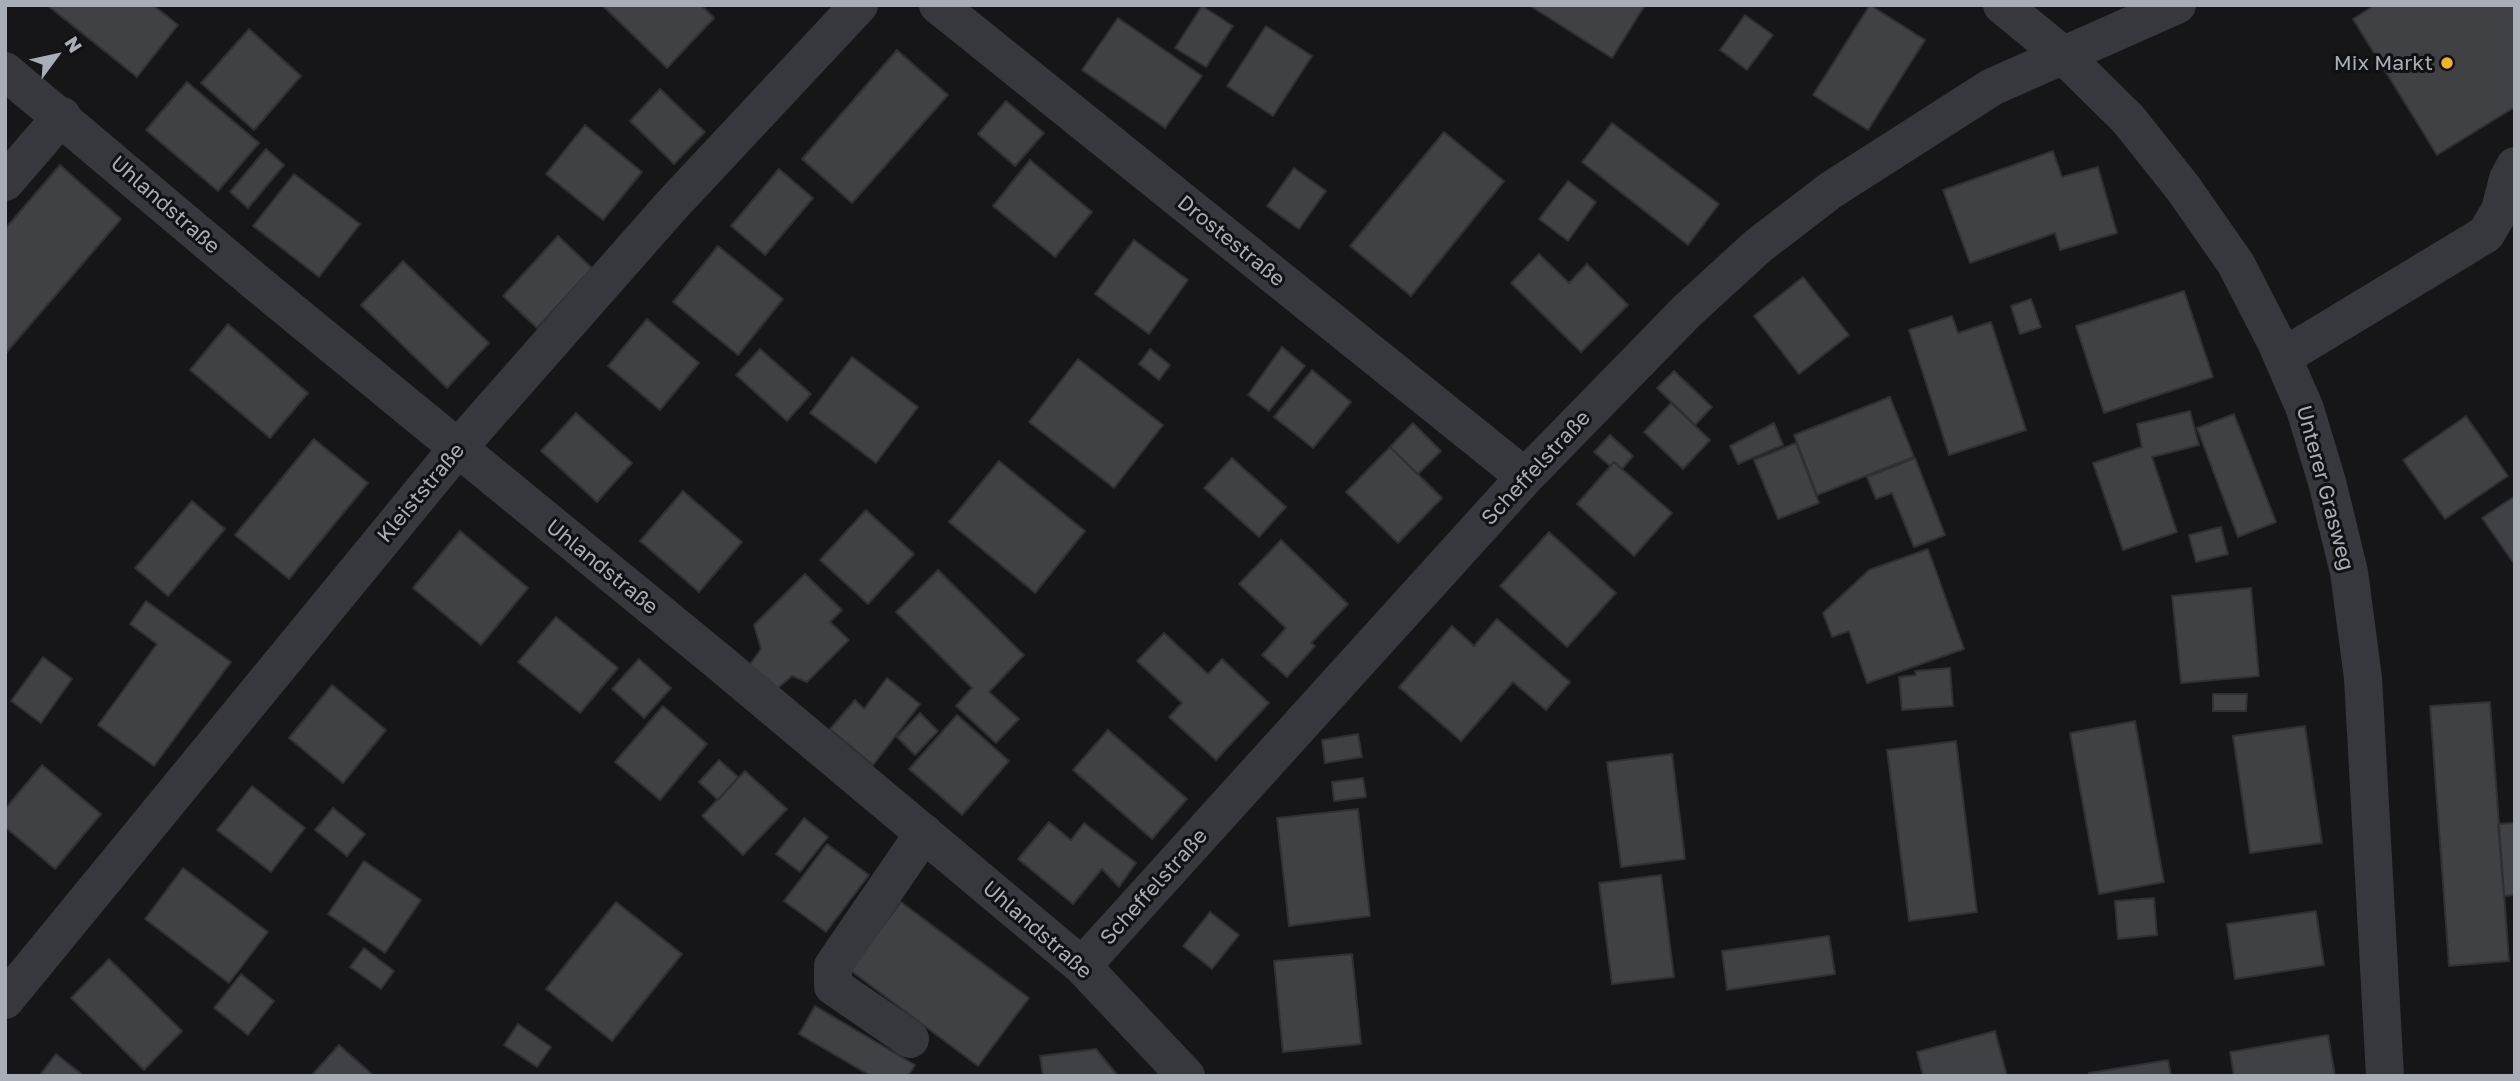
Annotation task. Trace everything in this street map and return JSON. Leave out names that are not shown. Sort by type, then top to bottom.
[{"type":"street","name":"Kleiststraße","points":[[5,1000],[457,449],[671,206],[859,5]]},
{"type":"street","name":"Drostestraße","points":[[938,5],[1525,477]]},
{"type":"street","name":"Unterer Grasweg","points":[[2003,5],[2063,55],[2128,119],[2183,188],[2236,264],[2283,357],[2305,409],[2327,482],[2349,572],[2363,678],[2385,1076]]},
{"type":"street","name":"Scheffelstraße","points":[[1082,966],[1525,477],[1687,311],[1758,246],[1830,190],[1992,87],[2177,5]]},
{"type":"street","name":"Uhlandstraße","points":[[5,71],[62,116],[258,284],[718,661],[1082,966],[1186,1076]]},
{"type":"street","points":[[5,182],[62,116]]},
{"type":"street","points":[[2283,357],[2486,234],[2500,210],[2508,179],[2515,166]]},
{"type":"street","points":[[910,1040],[833,986],[833,966],[924,833]]},
{"type":"building","points":[[47,5],[153,5],[178,25],[137,77]]},
{"type":"building","points":[[602,5],[701,5],[714,18],[667,68]]},
{"type":"building","points":[[1645,5],[1612,58],[1532,7]]},
{"type":"building","points":[[1870,5],[1925,40],[1868,130],[1813,95]]},
{"type":"building","name":"Mix Markt","points":[[2375,5],[2515,5],[2515,107],[2437,155],[2353,19]]},
{"type":"building","points":[[1202,6],[1233,26],[1206,67],[1175,48]]},
{"type":"building","points":[[1745,15],[1773,35],[1747,70],[1720,50]]},
{"type":"building","points":[[1118,18],[1202,76],[1165,128],[1082,70]]},
{"type":"building","points":[[1266,26],[1312,56],[1273,116],[1227,86]]},
{"type":"building","points":[[249,29],[301,76],[254,130],[201,83]]},
{"type":"building","points":[[897,50],[948,95],[852,203],[802,159]]},
{"type":"building","points":[[187,82],[259,143],[218,191],[146,130]]},
{"type":"building","points":[[660,89],[705,132],[674,164],[630,121]]},
{"type":"building","points":[[1006,101],[1044,133],[1015,166],[978,134]]},
{"type":"building","points":[[1612,123],[1719,204],[1688,245],[1582,162]]},
{"type":"building","points":[[585,125],[642,172],[603,220],[546,174]]},
{"type":"building","points":[[1444,132],[1504,181],[1411,296],[1350,246]]},
{"type":"building","points":[[266,149],[284,165],[248,208],[230,192]]},
{"type":"building","points":[[2053,151],[2062,177],[2098,167],[2117,233],[2060,250],[2055,233],[1970,263],[1943,190]]},
{"type":"building","points":[[1030,160],[1092,212],[1055,257],[993,206]]},
{"type":"building","points":[[60,165],[121,219],[5,354],[5,229]]},
{"type":"building","points":[[1294,168],[1326,191],[1299,229],[1267,206]]},
{"type":"building","points":[[779,169],[813,198],[765,255],[731,226]]},
{"type":"building","points":[[294,174],[360,224],[319,277],[253,226]]},
{"type":"building","points":[[1568,181],[1596,202],[1568,241],[1539,219]]},
{"type":"building","points":[[558,236],[592,268],[537,328],[503,296]]},
{"type":"building","points":[[1134,240],[1188,280],[1149,334],[1095,294]]},
{"type":"building","points":[[718,246],[783,299],[738,355],[673,302]]},
{"type":"building","points":[[1539,254],[1569,283],[1587,264],[1628,305],[1581,352],[1511,283]]},
{"type":"building","points":[[403,261],[489,343],[447,388],[361,305]]},
{"type":"building","points":[[1803,277],[1849,335],[1799,374],[1754,316]]},
{"type":"building","points":[[2184,291],[2213,377],[2104,413],[2076,326]]},
{"type":"building","points":[[2031,299],[2041,327],[2020,334],[2011,306]]},
{"type":"building","points":[[1952,316],[1958,333],[1991,322],[2026,430],[1949,455],[1909,330]]},
{"type":"building","points":[[647,319],[699,363],[660,410],[608,366]]},
{"type":"building","points":[[228,324],[308,393],[270,438],[190,370]]},
{"type":"building","points":[[1282,347],[1305,366],[1269,411],[1248,395]]},
{"type":"building","points":[[760,349],[811,394],[787,421],[736,375]]},
{"type":"building","points":[[1150,349],[1170,365],[1159,380],[1139,364]]},
{"type":"building","points":[[852,357],[918,407],[876,463],[810,413]]},
{"type":"building","points":[[1078,359],[1163,425],[1114,488],[1029,422]]},
{"type":"building","points":[[1312,370],[1351,402],[1313,448],[1274,417]]},
{"type":"building","points":[[1674,371],[1712,407],[1695,425],[1657,388]]},
{"type":"building","points":[[1890,397],[1914,457],[1817,495],[1794,435]]},
{"type":"building","points":[[1671,403],[1710,440],[1683,469],[1644,432]]},
{"type":"building","points":[[2190,411],[2199,445],[2152,457],[2177,532],[2123,550],[2093,463],[2142,447],[2137,424]]},
{"type":"building","points":[[576,413],[632,463],[597,502],[541,451]]},
{"type":"building","points":[[2234,414],[2276,522],[2238,537],[2197,428]]},
{"type":"building","points":[[2466,416],[2508,476],[2445,519],[2403,460]]},
{"type":"building","points":[[1413,423],[1441,451],[1418,474],[1390,447]]},
{"type":"building","points":[[1774,423],[1783,445],[1738,464],[1730,446]]},
{"type":"building","points":[[1610,435],[1633,456],[1622,469],[1614,462],[1610,466],[1594,452]]},
{"type":"building","points":[[314,439],[368,483],[289,579],[235,535]]},
{"type":"building","points":[[1796,443],[1819,503],[1778,519],[1754,460]]},
{"type":"building","points":[[1390,447],[1442,498],[1398,543],[1346,492]]},
{"type":"building","points":[[1232,458],[1286,507],[1259,537],[1204,488]]},
{"type":"building","points":[[1915,458],[1945,535],[1914,547],[1892,493],[1876,499],[1867,477]]},
{"type":"building","points":[[999,461],[1085,531],[1035,593],[949,522]]},
{"type":"building","points":[[1614,462],[1672,513],[1634,556],[1577,504]]},
{"type":"building","points":[[683,491],[742,542],[699,592],[640,541]]},
{"type":"building","points":[[2515,496],[2515,565],[2482,518]]},
{"type":"building","points":[[192,501],[225,529],[168,596],[135,568]]},
{"type":"building","points":[[866,510],[914,554],[868,604],[820,560]]},
{"type":"building","points":[[2221,527],[2228,554],[2196,562],[2189,535]]},
{"type":"building","points":[[460,531],[528,588],[481,645],[413,588]]},
{"type":"building","points":[[1549,532],[1616,593],[1567,647],[1500,586]]},
{"type":"building","points":[[1281,540],[1348,604],[1311,643],[1315,646],[1287,677],[1262,655],[1286,628],[1239,584]]},
{"type":"building","points":[[1928,549],[1964,649],[1867,683],[1849,631],[1832,637],[1823,613],[1869,570]]},
{"type":"building","points":[[938,570],[1024,655],[989,692],[1019,719],[996,743],[956,706],[972,688],[896,612]]},
{"type":"building","points":[[805,574],[842,610],[830,622],[849,640],[807,682],[792,676],[772,693],[748,667],[761,649],[754,625]]},
{"type":"building","points":[[2251,588],[2259,676],[2181,683],[2172,596]]},
{"type":"building","points":[[146,601],[231,662],[154,766],[98,725],[157,644],[130,624]]},
{"type":"building","points":[[556,617],[618,668],[580,713],[518,662]]},
{"type":"building","points":[[1497,619],[1570,682],[1546,710],[1513,682],[1461,741],[1399,687],[1452,626],[1474,646]]},
{"type":"building","points":[[1164,633],[1208,674],[1222,659],[1269,703],[1216,760],[1169,717],[1182,703],[1137,661]]},
{"type":"building","points":[[43,657],[72,679],[41,723],[11,701]]},
{"type":"building","points":[[639,659],[671,688],[644,718],[612,689]]},
{"type":"building","points":[[1950,668],[1953,706],[1902,710],[1899,677],[1916,675],[1915,671]]},
{"type":"building","points":[[887,678],[920,704],[873,765],[830,729],[855,700],[864,709]]},
{"type":"building","points":[[332,685],[386,730],[343,783],[289,738]]},
{"type":"building","points":[[2213,694],[2247,694],[2246,711],[2213,711]]},
{"type":"building","points":[[2490,702],[2509,961],[2449,966],[2430,706]]},
{"type":"building","points":[[663,706],[707,744],[660,800],[615,762]]},
{"type":"building","points":[[920,713],[938,731],[915,755],[897,737]]},
{"type":"building","points":[[957,715],[1009,761],[962,815],[909,769]]},
{"type":"building","points":[[2135,721],[2164,882],[2099,894],[2070,733]]},
{"type":"building","points":[[2305,726],[2322,843],[2250,853],[2233,736]]},
{"type":"building","points":[[1108,730],[1187,799],[1152,839],[1073,770]]},
{"type":"building","points":[[1358,734],[1362,757],[1325,763],[1322,740]]},
{"type":"building","points":[[1956,741],[1977,912],[1909,921],[1887,750]]},
{"type":"building","points":[[1672,754],[1685,859],[1621,867],[1607,762]]},
{"type":"building","points":[[719,760],[738,777],[718,800],[699,782]]},
{"type":"building","points":[[42,765],[101,814],[55,869],[5,827],[5,809]]},
{"type":"building","points":[[745,771],[787,809],[743,855],[702,816]]},
{"type":"building","points":[[1363,778],[1366,797],[1334,801],[1332,782]]},
{"type":"building","points":[[252,786],[305,828],[271,872],[217,830]]},
{"type":"building","points":[[333,808],[365,834],[347,856],[315,830]]},
{"type":"building","points":[[1358,809],[1370,916],[1289,926],[1277,818]]},
{"type":"building","points":[[804,818],[828,837],[800,872],[776,854]]},
{"type":"building","points":[[1049,822],[1071,840],[1084,823],[1136,863],[1119,887],[1102,869],[1073,904],[1018,859]]},
{"type":"building","points":[[2515,823],[2515,895],[2504,896],[2498,824]]},
{"type":"building","points":[[827,844],[869,875],[826,932],[784,901]]},
{"type":"building","points":[[364,861],[421,900],[385,953],[328,914]]},
{"type":"building","points":[[183,868],[268,932],[229,983],[145,919]]},
{"type":"building","points":[[1661,875],[1674,977],[1612,984],[1599,883]]},
{"type":"building","points":[[2154,898],[2157,935],[2118,939],[2115,901]]},
{"type":"building","points":[[616,902],[682,954],[612,1041],[546,989]]},
{"type":"building","points":[[901,902],[1029,998],[978,1066],[850,970]]},
{"type":"building","points":[[2316,911],[2324,965],[2235,979],[2227,924]]},
{"type":"building","points":[[1210,912],[1239,935],[1212,969],[1183,946]]},
{"type":"building","points":[[1829,936],[1835,974],[1727,990],[1722,951]]},
{"type":"building","points":[[364,948],[394,971],[381,989],[350,967]]},
{"type":"building","points":[[1352,954],[1361,1044],[1283,1052],[1274,961]]},
{"type":"building","points":[[109,959],[182,1031],[144,1070],[71,998]]},
{"type":"building","points":[[241,974],[274,1001],[248,1035],[214,1008]]},
{"type":"building","points":[[815,1006],[915,1065],[908,1076],[871,1076],[799,1034]]},
{"type":"building","points":[[518,1024],[551,1047],[537,1067],[504,1045]]},
{"type":"building","points":[[1995,1031],[2007,1076],[1923,1076],[1917,1052]]},
{"type":"building","points":[[2328,1035],[2335,1076],[2234,1076],[2230,1052]]},
{"type":"building","points":[[339,1045],[373,1075],[311,1076]]},
{"type":"building","points":[[1096,1049],[1118,1076],[1043,1076],[1040,1056]]},
{"type":"building","points":[[56,1054],[84,1076],[39,1076]]},
{"type":"building","points":[[2168,1060],[2171,1076],[2089,1076],[2089,1073]]},
{"type":"place","name":"Mix Markt","points":[[2447,63]]}]
